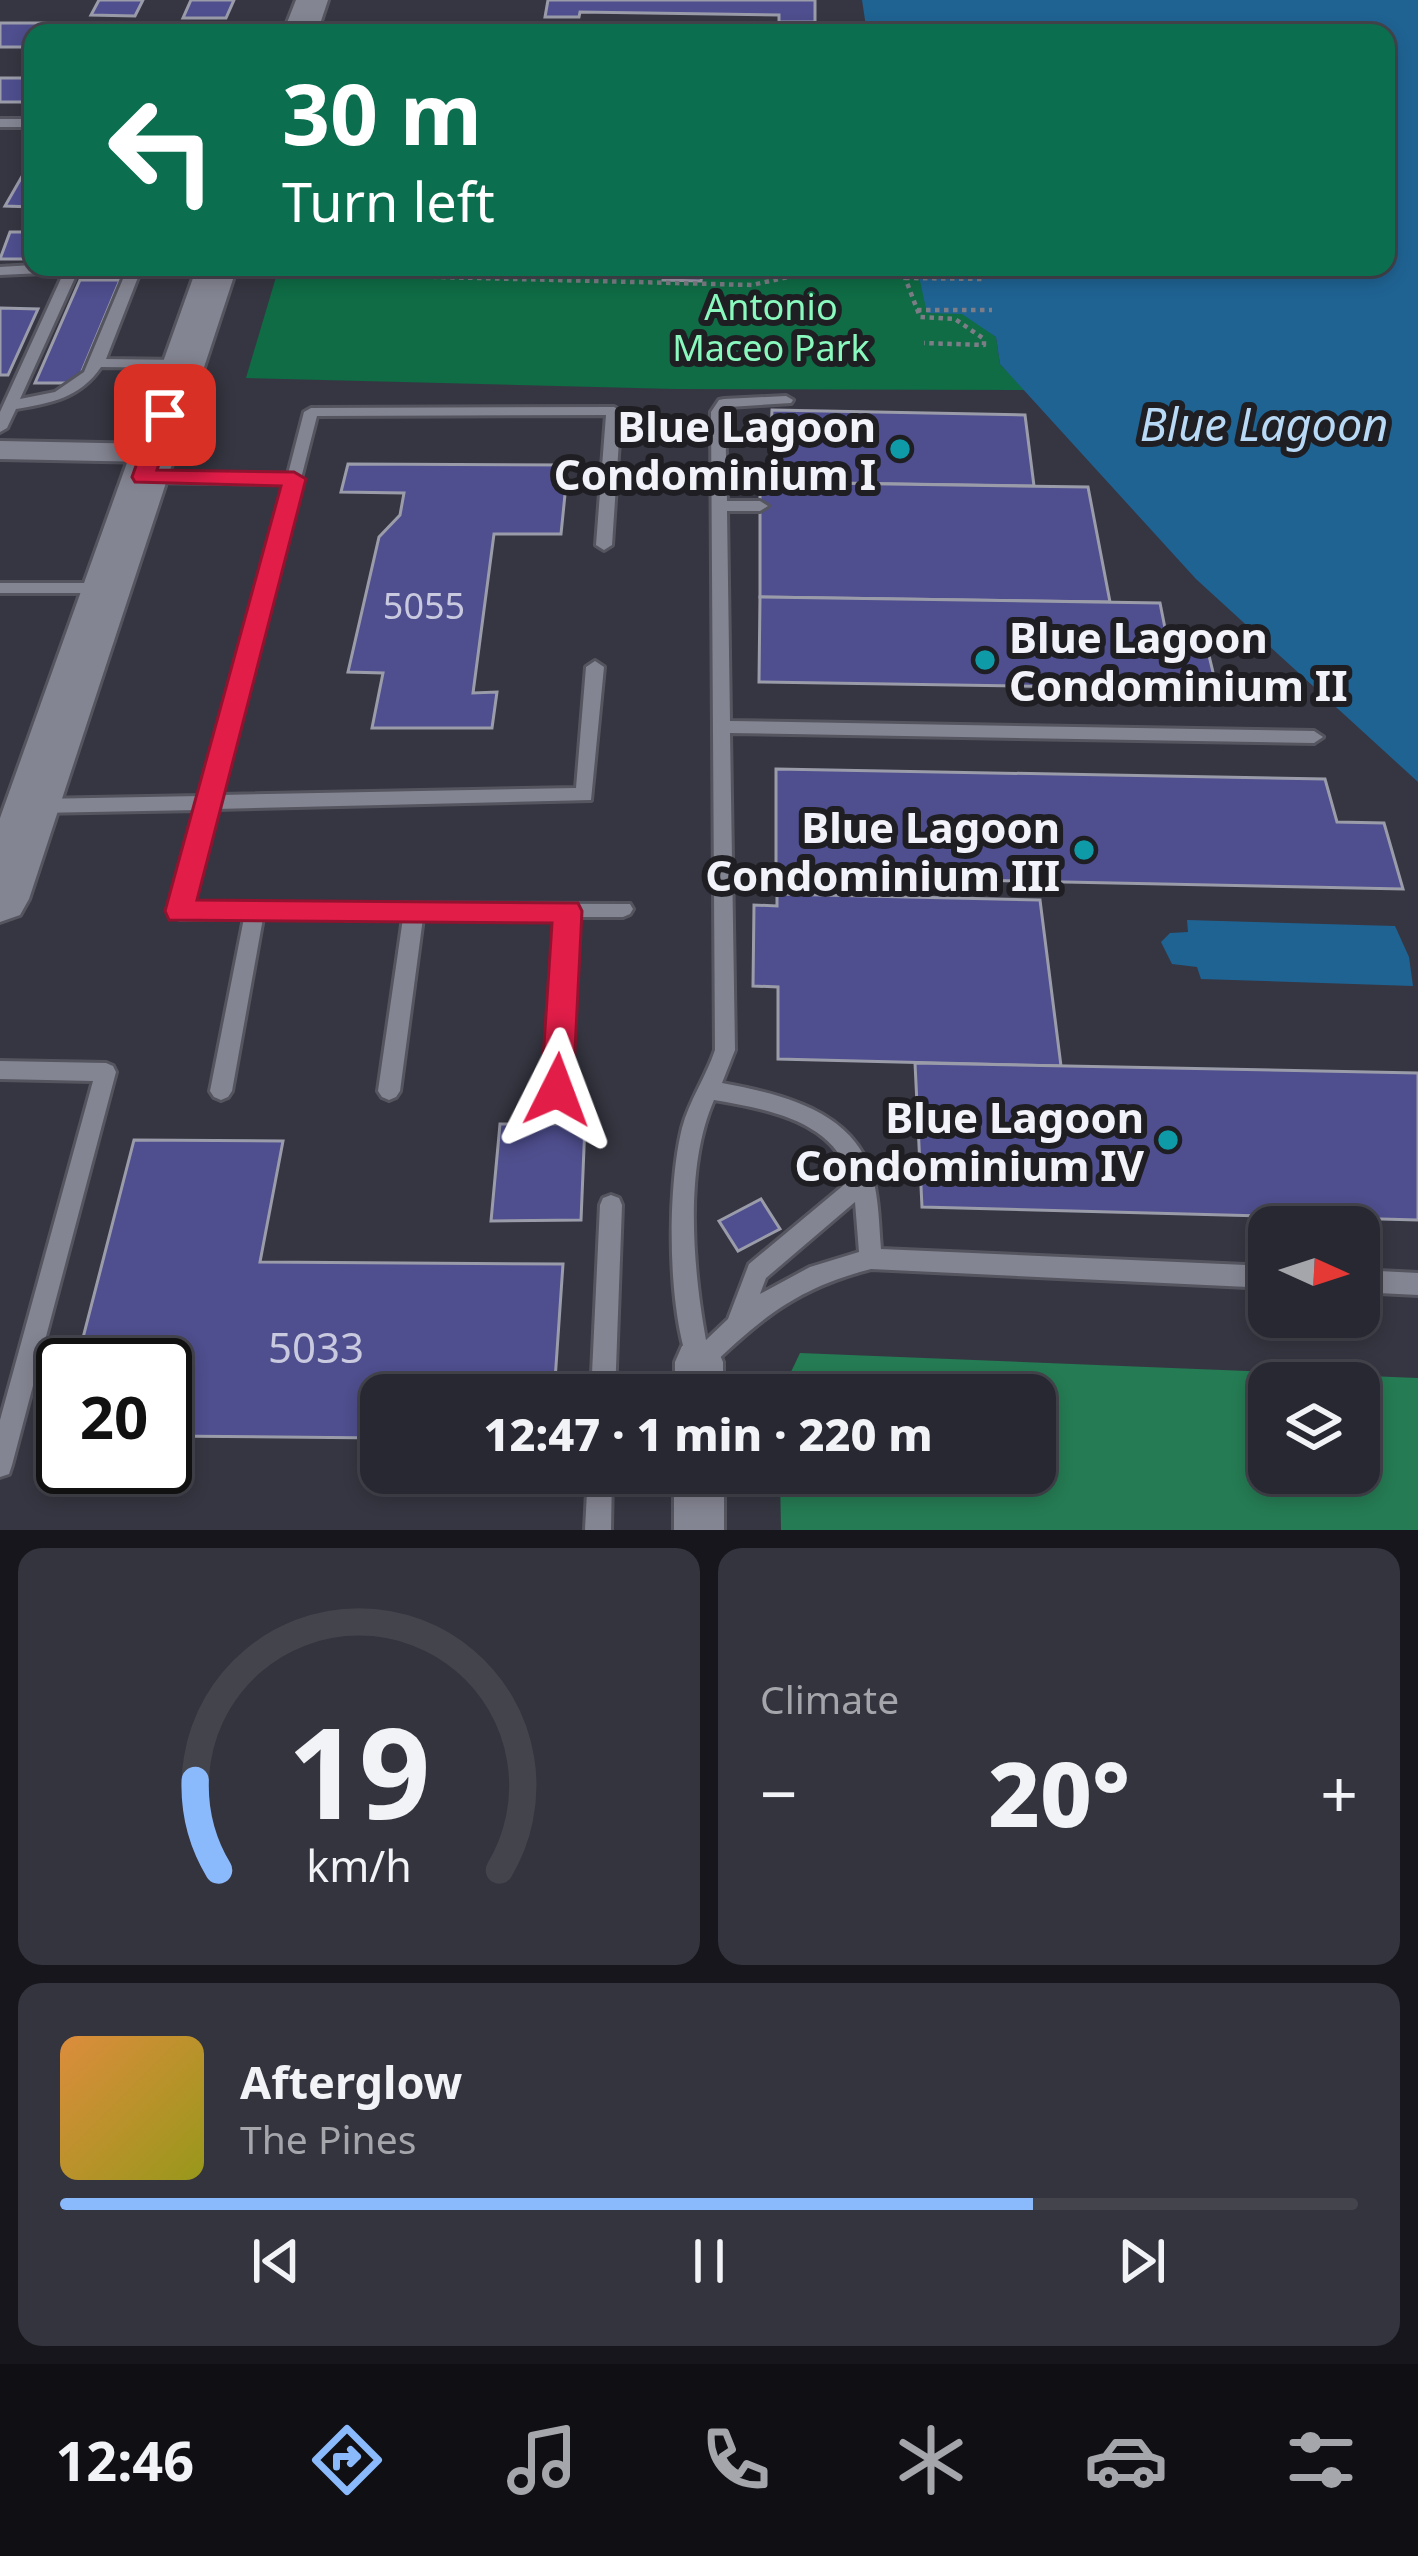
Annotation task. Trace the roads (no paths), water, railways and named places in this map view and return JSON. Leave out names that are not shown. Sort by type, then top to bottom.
[{"type":"main road","points":[[0,899],[214,276]]},
{"type":"street","points":[[0,450],[148,465]]},
{"type":"street","points":[[699,1494],[699,1530]]},
{"type":"lane","points":[[0,428],[72,276]]},
{"type":"lane","points":[[11,404],[81,386],[97,363],[131,276]]},
{"type":"lane","points":[[97,363],[183,364]]},
{"type":"lane","points":[[698,1374],[690,1322],[686,1230],[692,1131],[725,1050],[718,412],[724,403],[740,399],[786,400]]},
{"type":"lane","points":[[604,545],[614,412],[311,412],[180,911],[623,909]]},
{"type":"lane","points":[[148,465],[294,479]]},
{"type":"lane","points":[[719,506],[760,506]]},
{"type":"lane","points":[[0,588],[106,588]]},
{"type":"lane","points":[[32,806],[586,795],[595,667]]},
{"type":"lane","points":[[721,727],[1313,737]]},
{"type":"lane","points":[[389,1090],[414,910]]},
{"type":"lane","points":[[221,1091],[255,911]]},
{"type":"lane","points":[[557,1090],[568,911]]},
{"type":"lane","points":[[0,1070],[106,1072],[0,1465]]},
{"type":"lane","points":[[711,1090],[770,1101],[821,1123],[844,1140],[860,1168],[871,1259]]},
{"type":"lane","points":[[702,1374],[737,1325],[757,1271],[862,1183]]},
{"type":"lane","points":[[604,1374],[611,1205]]},
{"type":"lane","points":[[737,1325],[789,1284],[825,1269],[871,1259],[1248,1276]]},
{"type":"lane","points":[[1380,1282],[1418,1284]]},
{"type":"lane","points":[[598,1530],[599,1494]]},
{"type":"water","name":"Blue Lagoon","points":[[862,0],[1418,0],[1418,782],[1196,579],[1000,364],[996,337],[962,314],[927,313],[919,276],[1395,276],[1395,24],[866,24]]},
{"type":"water","points":[[1187,920],[1395,926],[1409,957],[1413,986],[1201,979],[1197,967],[1172,964],[1161,942],[1170,933],[1188,932]]},
{"type":"place","name":"Blue Lagoon Condominium I","points":[[900,449]]},
{"type":"place","name":"Blue Lagoon Condominium II","points":[[985,660]]},
{"type":"place","name":"Blue Lagoon Condominium III","points":[[1084,850]]},
{"type":"place","name":"Blue Lagoon Condominium IV","points":[[1168,1140]]},
{"type":"park label","name":"Antonio Maceo Park","points":[[771,326]]}]
